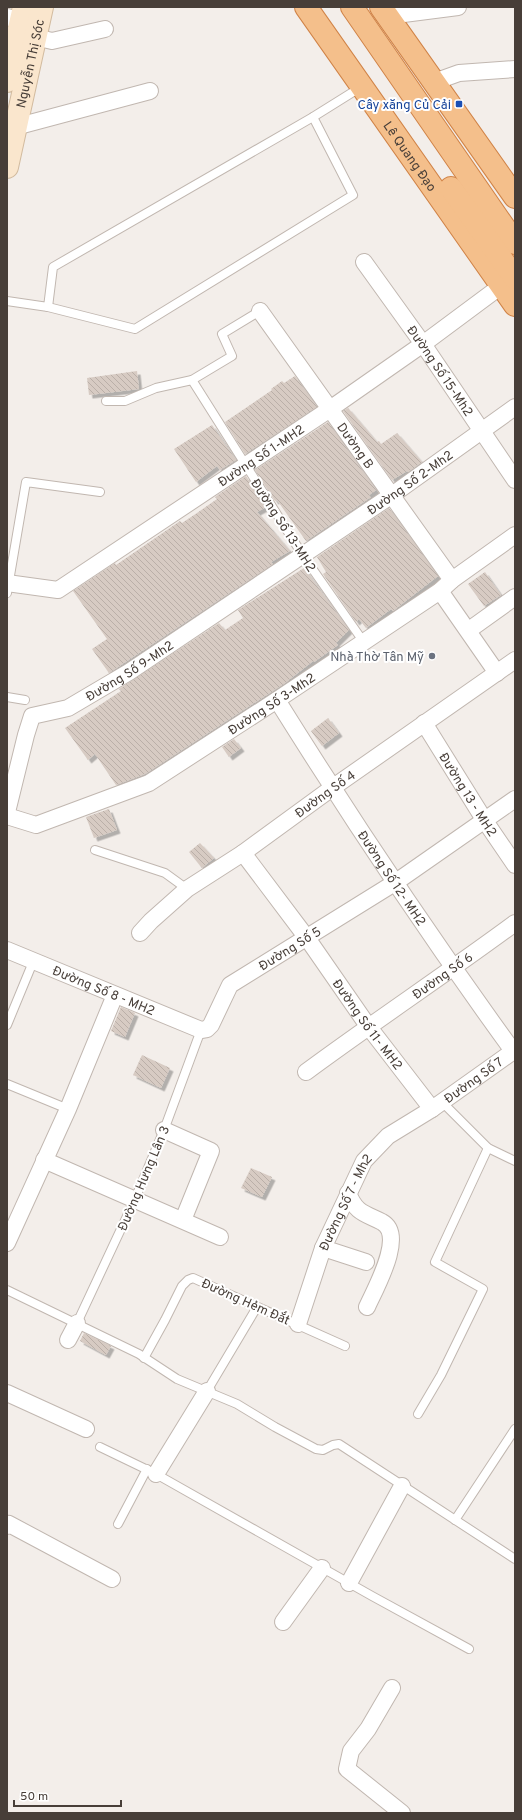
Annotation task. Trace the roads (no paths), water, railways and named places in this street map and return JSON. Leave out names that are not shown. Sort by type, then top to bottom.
[{"type":"highway","name":"Lê Quang Đạo","points":[[306,7],[362,86],[508,282]]},
{"type":"highway","name":"Lê Quang Đạo","points":[[324,7],[508,282],[515,306]]},
{"type":"highway","points":[[352,7],[515,242]]},
{"type":"highway","points":[[385,12],[515,197]]},
{"type":"main road","name":"Nguyễn Thị Sóc","points":[[7,166],[42,7]]},
{"type":"main road","name":"Nguyễn Thị Sóc","points":[[7,81],[10,53],[17,15]]},
{"type":"street","points":[[385,12],[458,7]]},
{"type":"street","points":[[35,37],[52,41],[105,28]]},
{"type":"street","points":[[434,82],[459,73],[515,69]]},
{"type":"street","points":[[15,127],[150,91]]},
{"type":"street","name":"Đường Số 15-Mh2","points":[[364,262],[483,430],[515,480]]},
{"type":"street","name":"Đường Số 1-MH2","points":[[8,587],[58,590],[330,409],[508,282]]},
{"type":"street","name":"Dường B","points":[[260,311],[452,580]]},
{"type":"street","name":"Đường Số 2-Mh2","points":[[302,554],[392,495],[515,407]]},
{"type":"street","name":"Đường Số 3-Mh2","points":[[7,816],[36,825],[149,783],[277,700],[363,641],[440,591],[452,580],[515,535]]},
{"type":"street","name":"Đường Số 9-Mh2","points":[[7,812],[32,716],[68,708],[122,676],[302,554]]},
{"type":"street","points":[[440,591],[469,630],[497,672]]},
{"type":"street","points":[[469,630],[515,597]]},
{"type":"street","name":"Đường Số 4","points":[[140,933],[151,921],[187,889],[243,853],[332,788],[497,672],[514,664]]},
{"type":"street","name":"Đường Số 12- MH2","points":[[277,700],[332,788],[453,969],[514,1050]]},
{"type":"street","name":"Đường 13 - MH2","points":[[424,723],[485,821],[515,865]]},
{"type":"street","name":"Đường Số 5","points":[[201,1030],[207,1029],[211,1025],[230,985],[396,882],[515,799]]},
{"type":"street","points":[[243,853],[306,938]]},
{"type":"street","name":"Đường Số 6","points":[[306,1072],[368,1026],[453,969],[515,923]]},
{"type":"street","name":"Đường Số 11- MH2","points":[[306,938],[368,1026],[437,1106]]},
{"type":"street","name":"Đường Số 8 - MH2","points":[[7,950],[201,1030]]},
{"type":"street","points":[[7,1243],[68,1109],[115,995]]},
{"type":"street","name":"Đường Số 7","points":[[437,1106],[514,1050]]},
{"type":"street","name":"Đường Số 7 - Mh2","points":[[298,1324],[323,1248],[364,1161],[388,1136],[437,1106]]},
{"type":"street","points":[[164,1130],[211,1151],[183,1220]]},
{"type":"street","points":[[44,1160],[220,1236]]},
{"type":"street","points":[[348,1193],[355,1208],[383,1223],[391,1232],[388,1254],[383,1271],[367,1307]]},
{"type":"street","points":[[323,1248],[366,1262]]},
{"type":"street","points":[[68,1340],[77,1323]]},
{"type":"street","points":[[151,1472],[207,1391]]},
{"type":"street","points":[[7,1393],[86,1428]]},
{"type":"street","points":[[349,1583],[402,1486]]},
{"type":"street","points":[[7,1526],[9,1524],[112,1579]]},
{"type":"street","points":[[284,1622],[322,1568]]},
{"type":"street","points":[[392,1688],[368,1729],[351,1750],[347,1769],[402,1813]]},
{"type":"lane","points":[[48,307],[53,267],[313,117],[362,86]]},
{"type":"lane","points":[[7,301],[48,307],[135,329],[353,195],[313,117]]},
{"type":"lane","points":[[106,402],[125,401],[156,388],[192,380],[232,356],[222,334],[260,311]]},
{"type":"lane","name":"Đường Số 13-MH2","points":[[192,380],[302,554],[363,641]]},
{"type":"lane","points":[[8,587],[26,482],[100,492]]},
{"type":"lane","points":[[7,697],[25,700]]},
{"type":"lane","points":[[95,850],[164,873],[187,889]]},
{"type":"lane","points":[[7,1025],[33,962]]},
{"type":"lane","name":"Đường Hưng Lân 3","points":[[77,1323],[135,1199],[164,1130],[201,1030]]},
{"type":"lane","points":[[7,1084],[68,1109]]},
{"type":"lane","points":[[437,1106],[488,1148],[515,1161]]},
{"type":"lane","points":[[418,1414],[441,1375],[483,1289],[436,1262],[488,1148]]},
{"type":"lane","name":"Đường Hẻm Đắt","points":[[144,1358],[182,1286],[188,1280],[198,1279],[345,1346]]},
{"type":"lane","points":[[7,1290],[77,1323],[144,1358],[177,1379],[237,1404],[316,1449],[323,1450],[339,1444],[515,1560]]},
{"type":"lane","points":[[207,1391],[257,1307]]},
{"type":"lane","points":[[455,1520],[515,1429]]},
{"type":"lane","points":[[100,1447],[151,1472],[469,1649]]},
{"type":"lane","points":[[118,1524],[151,1472]]},
{"type":"place","name":"Cây xăng Củ Cải","points":[[459,104]]},
{"type":"place","name":"Nhà Thờ Tân Mỹ","points":[[432,656]]}]
